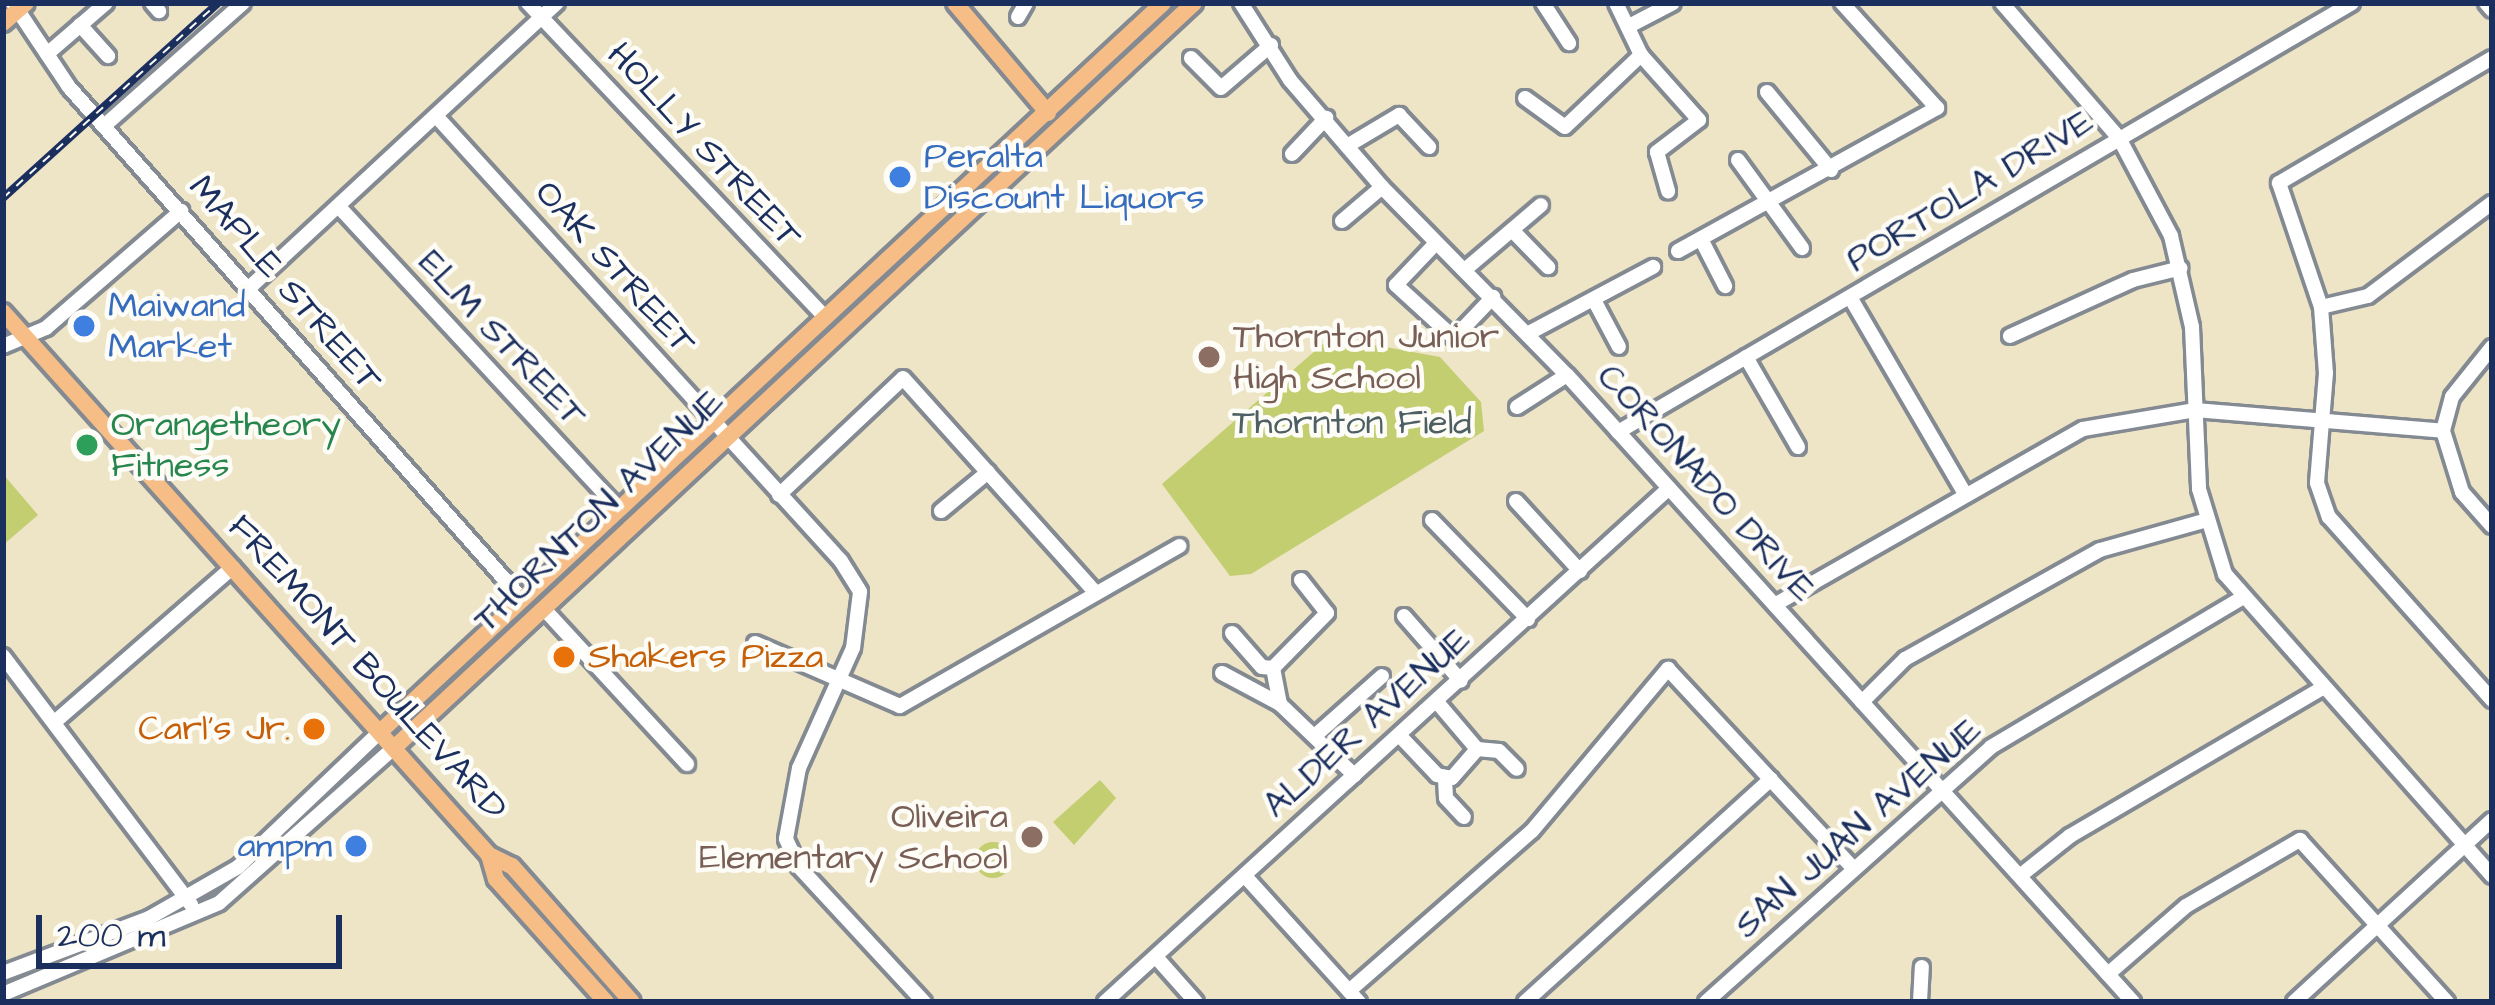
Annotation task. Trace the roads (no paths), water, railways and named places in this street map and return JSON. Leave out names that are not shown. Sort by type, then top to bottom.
[{"type":"main road","points":[[956,3],[1057,123]]},
{"type":"main road","name":"THORNTON AVENUE","points":[[381,731],[1044,108],[1162,3]]},
{"type":"main road","name":"THORNTON AVENUE","points":[[394,747],[1057,123],[1194,3]]},
{"type":"main road","points":[[3,22],[19,5]]},
{"type":"main road","name":"FREMONT BOULEVARD","points":[[3,312],[489,855],[524,879],[632,1002]]},
{"type":"main road","name":"FREMONT BOULEVARD","points":[[489,855],[496,879],[606,1002]]},
{"type":"street","points":[[47,53],[106,3]]},
{"type":"street","points":[[106,125],[243,3]]},
{"type":"street","name":"HOLLY STREET","points":[[528,3],[823,315]]},
{"type":"street","points":[[248,289],[341,209],[557,3]]},
{"type":"street","name":"CORONADO DRIVE","points":[[1241,3],[1382,187],[1467,268],[1567,375],[2133,1002]]},
{"type":"street","points":[[1543,3],[1569,43]]},
{"type":"street","points":[[1616,3],[1641,55],[1699,120],[1657,152],[1668,191]]},
{"type":"street","points":[[1631,26],[1673,3]]},
{"type":"street","points":[[1678,251],[1771,205],[1937,108],[1842,3]]},
{"type":"street","points":[[2002,3],[2119,138],[2160,208],[2181,268],[2204,521],[2242,598],[2492,876]]},
{"type":"street","name":"PORTOLA DRIVE","points":[[1618,432],[2352,3]]},
{"type":"street","points":[[2486,3],[2492,10]]},
{"type":"street","name":"MAPLE STREET","points":[[19,5],[47,53],[106,125],[522,598]]},
{"type":"street","points":[[80,25],[108,56]]},
{"type":"street","points":[[1190,58],[1221,88],[1271,45]]},
{"type":"street","points":[[1525,98],[1564,127],[1641,55]]},
{"type":"street","points":[[2492,58],[2279,183],[2321,308],[2317,483],[2329,518],[2492,700]]},
{"type":"street","points":[[1767,92],[1832,170]]},
{"type":"street","points":[[1347,146],[1399,115],[1429,147]]},
{"type":"street","name":"OAK STREET","points":[[436,117],[714,420],[860,592],[853,648],[799,768],[786,839],[799,867],[924,1002]]},
{"type":"street","points":[[1292,154],[1326,118]]},
{"type":"street","points":[[1738,160],[1802,248]]},
{"type":"street","points":[[1342,221],[1382,187]]},
{"type":"street","points":[[2321,308],[2368,296],[2492,203]]},
{"type":"street","points":[[1467,268],[1541,205]]},
{"type":"street","name":"ELM STREET","points":[[341,209],[620,509]]},
{"type":"street","points":[[3,346],[46,328],[181,211]]},
{"type":"street","points":[[1512,230],[1547,267]]},
{"type":"street","points":[[1701,239],[1725,286]]},
{"type":"street","points":[[1436,243],[1396,285],[1454,338],[1493,297]]},
{"type":"street","points":[[1528,334],[1653,267]]},
{"type":"street","points":[[2009,336],[2181,268]]},
{"type":"street","points":[[1850,297],[1964,490]]},
{"type":"street","points":[[1594,300],[1619,346]]},
{"type":"street","points":[[2492,347],[2452,398],[2443,431],[2451,471],[2492,526]]},
{"type":"street","points":[[1746,357],[1798,446]]},
{"type":"street","points":[[1517,407],[1567,375]]},
{"type":"street","points":[[778,495],[903,378],[1094,591]]},
{"type":"street","points":[[1776,604],[1964,490],[2083,429],[2195,410],[2443,431]]},
{"type":"street","points":[[941,511],[988,472]]},
{"type":"street","name":"ALDER AVENUE","points":[[1106,1002],[1669,488]]},
{"type":"street","points":[[1516,501],[1580,571]]},
{"type":"street","points":[[1432,520],[1528,619]]},
{"type":"street","points":[[1862,702],[1905,659],[2099,550],[2204,521]]},
{"type":"street","points":[[755,643],[900,706],[1179,546]]},
{"type":"street","points":[[56,720],[233,567]]},
{"type":"street","points":[[1273,668],[1327,613],[1301,580]]},
{"type":"street","name":"SAN JUAN AVENUE","points":[[1706,1002],[1990,747],[2242,598]]},
{"type":"street","points":[[544,609],[687,764]]},
{"type":"street","points":[[1404,616],[1461,681]]},
{"type":"street","points":[[1232,633],[1262,667],[1273,668]]},
{"type":"street","points":[[3,656],[56,720],[198,915]]},
{"type":"street","points":[[1273,668],[1280,704]]},
{"type":"street","points":[[1245,876],[1354,997],[1532,831],[1668,669],[1852,867]]},
{"type":"street","points":[[1222,673],[1280,704],[1317,734],[1354,775]]},
{"type":"street","points":[[1317,734],[1382,676]]},
{"type":"street","points":[[2021,875],[2070,836],[2322,688]]},
{"type":"street","points":[[1437,702],[1477,748],[1499,751],[1517,769]]},
{"type":"street","name":"THORNTON AVENUE","points":[[3,973],[187,899],[238,867],[381,731]]},
{"type":"street","points":[[1400,736],[1445,779]]},
{"type":"street","name":"THORNTON AVENUE","points":[[3,994],[198,915],[264,870],[394,747]]},
{"type":"street","points":[[1464,817],[1445,798],[1445,779],[1477,748]]},
{"type":"street","points":[[1525,1002],[1771,779]]},
{"type":"street","points":[[2294,1002],[2492,820]]},
{"type":"street","points":[[2108,974],[2186,906],[2300,840],[2446,1002]]},
{"type":"street","points":[[1156,956],[1196,1002]]},
{"type":"street","points":[[1920,1002],[1922,968]]},
{"type":"railway","points":[[3,198],[218,3]]},
{"type":"place","name":"Peralta Discount Liquors","points":[[900,177]]},
{"type":"place","name":"Maiwand Market","points":[[84,326]]},
{"type":"place","name":"Thornton Junior High School","points":[[1209,357]]},
{"type":"place","name":"Orangetheory Fitness","points":[[87,445]]},
{"type":"place","name":"Shakers Pizza","points":[[564,657]]},
{"type":"place","name":"Carl's Jr.","points":[[314,729]]},
{"type":"place","name":"Oliveira Elementary School","points":[[1032,837]]},
{"type":"place","name":"ampm","points":[[356,846]]},
{"type":"park label","name":"Thornton Field","points":[[1352,423]]}]
